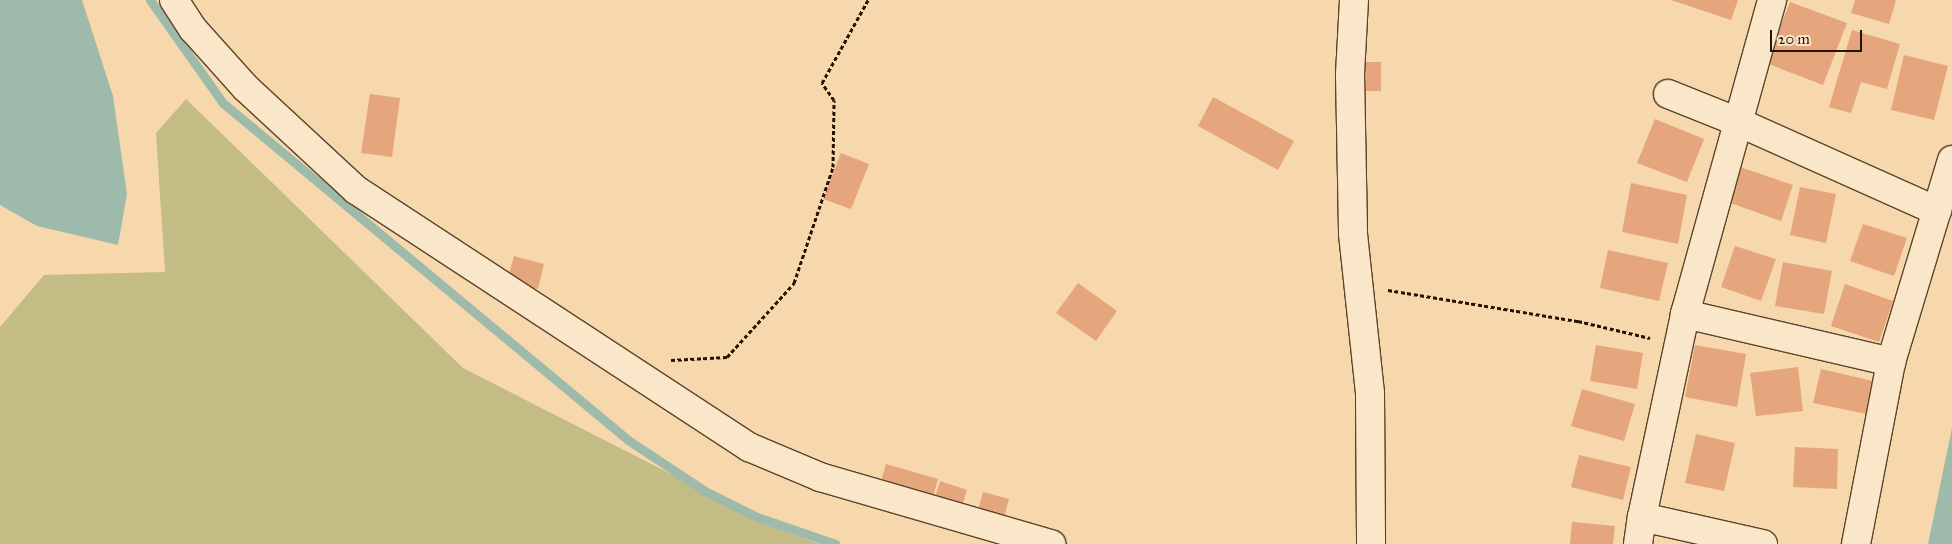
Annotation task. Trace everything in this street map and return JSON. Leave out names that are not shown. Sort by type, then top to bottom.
[{"type":"street","points":[[174,0],[193,29],[246,88],[356,190],[749,448],[820,476],[1051,544]]},
{"type":"street","points":[[1354,0],[1350,74],[1353,234],[1370,394],[1371,544]]},
{"type":"street","points":[[1638,544],[1685,314],[1772,0]]},
{"type":"street","points":[[1668,94],[1738,122],[1937,212]]},
{"type":"street","points":[[1856,544],[1891,362],[1952,160]]},
{"type":"street","points":[[1685,314],[1891,362]]},
{"type":"street","points":[[1642,517],[1762,544]]},
{"type":"path","points":[[669,360],[727,357],[794,283],[833,167],[834,100],[822,83],[868,0]]},
{"type":"path","points":[[1358,285],[1578,320],[1679,344]]},
{"type":"shaded area","points":[[0,0],[82,0],[113,96],[127,194],[118,245],[37,226],[0,205]]},
{"type":"shaded area","points":[[186,99],[463,368],[777,528],[819,544],[0,544],[0,327],[44,275],[165,272],[156,133]]},
{"type":"shaded area","points":[[1952,428],[1952,544],[1928,544]]},
{"type":"building","points":[[1671,0],[1738,0],[1731,20]]},
{"type":"building","points":[[1855,0],[1896,0],[1889,24],[1851,13]]},
{"type":"building","points":[[1790,2],[1847,23],[1823,85],[1766,63]]},
{"type":"building","points":[[1852,30],[1900,44],[1887,89],[1861,82],[1851,113],[1829,107]]},
{"type":"building","points":[[1904,55],[1948,66],[1934,120],[1891,110]]},
{"type":"building","points":[[1355,62],[1381,62],[1381,91],[1355,91]]},
{"type":"building","points":[[370,94],[400,98],[392,157],[361,153]]},
{"type":"building","points":[[1213,97],[1294,141],[1278,170],[1198,126]]},
{"type":"building","points":[[1655,119],[1704,139],[1687,182],[1637,163]]},
{"type":"building","points":[[841,153],[869,164],[851,209],[823,199]]},
{"type":"building","points":[[1737,166],[1793,185],[1781,221],[1725,201]]},
{"type":"building","points":[[1631,183],[1687,195],[1678,244],[1622,232]]},
{"type":"building","points":[[1800,187],[1836,194],[1826,243],[1790,235]]},
{"type":"building","points":[[1863,224],[1907,238],[1894,276],[1850,261]]},
{"type":"building","points":[[1735,246],[1776,259],[1761,301],[1721,287]]},
{"type":"building","points":[[1608,250],[1668,263],[1659,301],[1600,288]]},
{"type":"building","points":[[514,256],[544,264],[538,289],[507,281]]},
{"type":"building","points":[[1783,262],[1832,271],[1824,314],[1775,306]]},
{"type":"building","points":[[1078,283],[1117,311],[1096,341],[1056,313]]},
{"type":"building","points":[[1845,284],[1893,301],[1879,342],[1831,326]]},
{"type":"building","points":[[1596,345],[1643,353],[1637,389],[1590,381]]},
{"type":"building","points":[[1695,345],[1746,354],[1737,407],[1685,397]]},
{"type":"building","points":[[1798,367],[1803,411],[1756,416],[1750,373]]},
{"type":"building","points":[[1821,369],[1873,381],[1866,414],[1813,403]]},
{"type":"building","points":[[1582,389],[1635,404],[1624,441],[1571,426]]},
{"type":"building","points":[[1696,434],[1735,443],[1724,491],[1685,483]]},
{"type":"building","points":[[1795,447],[1838,449],[1837,489],[1793,487]]},
{"type":"building","points":[[1579,455],[1631,467],[1623,500],[1571,487]]},
{"type":"building","points":[[886,464],[938,479],[931,504],[879,489]]},
{"type":"building","points":[[940,481],[967,490],[960,512],[933,504]]},
{"type":"building","points":[[983,492],[1009,499],[1002,525],[976,518]]},
{"type":"building","points":[[1572,522],[1615,526],[1613,544],[1570,544]]},
{"type":"waterway","points":[[150,0],[223,103],[628,440],[705,491],[757,517],[836,544]]}]
